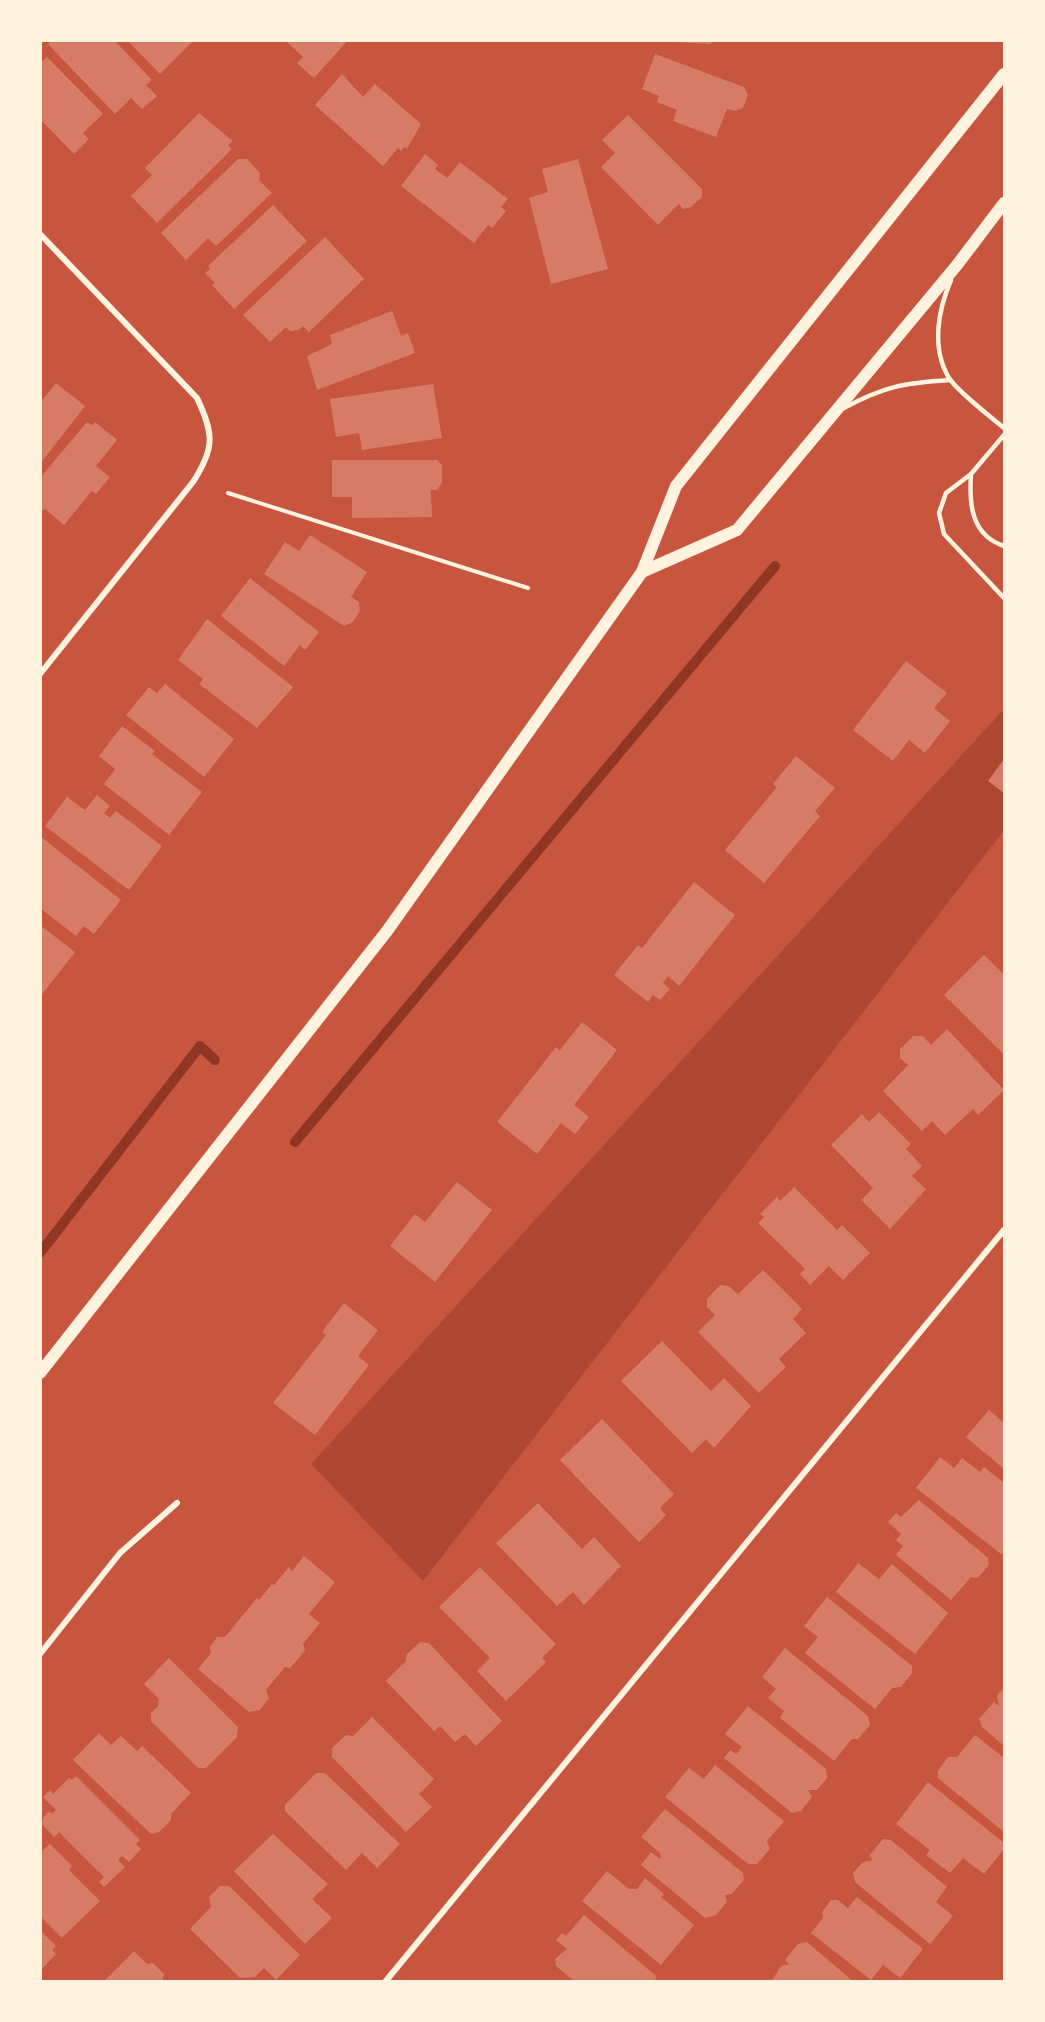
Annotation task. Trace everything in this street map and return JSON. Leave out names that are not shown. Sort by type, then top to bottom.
[{"type":"main road","points":[[40,1373],[387,931],[642,572],[676,486],[1005,74]]},
{"type":"main road","points":[[642,572],[736,530],[957,265],[1005,203]]},
{"type":"street","points":[[40,234],[197,398],[209,424],[211,445],[204,466],[193,482],[40,674]]},
{"type":"street","points":[[385,1982],[1005,1230]]},
{"type":"street","points":[[40,1654],[120,1553],[177,1503]]},
{"type":"lane","points":[[957,265],[941,304],[938,334],[942,358],[950,380],[1005,428]]},
{"type":"lane","points":[[834,413],[878,390],[909,383],[950,380]]},
{"type":"lane","points":[[997,422],[1005,420]]},
{"type":"lane","points":[[1005,435],[971,474],[946,493],[939,513],[939,524],[951,542],[1005,598]]},
{"type":"lane","points":[[971,474],[969,496],[972,517],[990,540],[1005,546]]},
{"type":"path","points":[[228,493],[528,588]]},
{"type":"shaded area","points":[[1004,709],[1004,830],[423,1581],[311,1464]]},
{"type":"building","points":[[51,40],[114,40],[152,80],[146,85],[157,96],[142,109],[131,98],[115,114],[48,44]]},
{"type":"building","points":[[127,40],[194,40],[160,74]]},
{"type":"building","points":[[285,40],[348,40],[314,78],[297,63],[303,57]]},
{"type":"building","points":[[672,40],[712,40],[711,44],[672,42]]},
{"type":"building","points":[[655,54],[744,87],[748,95],[743,108],[735,111],[727,109],[716,137],[673,121],[677,110],[657,102],[659,96],[642,89]]},
{"type":"building","points":[[47,57],[103,114],[83,133],[89,139],[74,154],[40,119],[40,63]]},
{"type":"building","points":[[342,74],[363,97],[375,84],[421,124],[407,149],[405,147],[401,151],[398,148],[383,166],[315,105]]},
{"type":"building","points":[[199,113],[233,141],[228,145],[232,149],[157,223],[131,196],[152,175],[145,168]]},
{"type":"building","points":[[628,115],[702,189],[702,197],[691,207],[683,209],[679,204],[658,225],[601,167],[615,153],[602,140]]},
{"type":"building","points":[[425,154],[438,165],[435,169],[447,178],[460,162],[508,199],[501,207],[506,211],[492,228],[488,225],[474,243],[401,186]]},
{"type":"building","points":[[238,159],[247,159],[260,173],[259,180],[272,193],[216,246],[208,238],[186,260],[161,233]]},
{"type":"building","points":[[578,159],[608,269],[551,284],[529,198],[548,192],[542,169]]},
{"type":"building","points":[[273,205],[307,241],[234,309],[212,285],[215,283],[205,273],[210,269],[208,266]]},
{"type":"building","points":[[325,237],[364,279],[309,332],[303,326],[299,330],[290,331],[286,327],[270,342],[243,315]]},
{"type":"building","points":[[392,311],[401,336],[408,333],[415,353],[317,390],[307,356],[332,344],[330,335]]},
{"type":"building","points":[[56,383],[85,406],[40,464],[40,403]]},
{"type":"building","points":[[433,384],[442,438],[362,450],[359,433],[336,437],[330,399]]},
{"type":"building","points":[[87,422],[92,425],[95,422],[117,440],[96,466],[110,477],[96,494],[92,491],[64,525],[45,509],[40,512],[40,478]]},
{"type":"building","points":[[332,460],[437,460],[442,465],[442,483],[437,490],[431,490],[432,517],[352,518],[352,497],[332,497]]},
{"type":"building","points":[[310,535],[367,572],[351,597],[359,602],[360,611],[353,622],[344,626],[264,574],[285,542],[299,551]]},
{"type":"building","points":[[250,578],[319,632],[305,650],[300,645],[284,666],[221,616]]},
{"type":"building","points":[[207,619],[293,687],[257,728],[199,684],[203,679],[178,660]]},
{"type":"building","points":[[906,661],[947,693],[934,708],[950,721],[925,753],[909,740],[893,761],[853,730]]},
{"type":"building","points":[[165,684],[234,739],[204,777],[126,715],[149,687],[157,693]]},
{"type":"building","points":[[122,726],[155,751],[152,754],[202,792],[169,835],[104,784],[115,769],[99,756]]},
{"type":"building","points":[[796,756],[835,788],[815,811],[820,816],[764,883],[725,850],[777,787],[773,784]]},
{"type":"building","points":[[1004,759],[1004,793],[988,781]]},
{"type":"building","points":[[97,795],[110,806],[104,813],[110,818],[116,811],[162,846],[129,890],[45,826],[67,797],[85,810]]},
{"type":"building","points":[[40,836],[121,900],[94,934],[84,926],[76,936],[40,908]]},
{"type":"building","points":[[694,882],[735,915],[679,986],[668,976],[663,983],[670,989],[660,1000],[653,995],[648,1002],[614,975],[638,945],[642,948]]},
{"type":"building","points":[[40,925],[75,952],[40,997]]},
{"type":"building","points":[[984,955],[1004,975],[1004,1055],[944,995]]},
{"type":"building","points":[[582,1022],[617,1050],[574,1105],[589,1117],[575,1134],[561,1123],[537,1154],[497,1122],[556,1047],[560,1050]]},
{"type":"building","points":[[947,1029],[1004,1090],[978,1115],[973,1109],[945,1135],[932,1121],[922,1131],[883,1091],[908,1065],[900,1058],[900,1049],[913,1036],[923,1036],[931,1045]]},
{"type":"building","points":[[879,1112],[911,1144],[906,1149],[922,1166],[912,1176],[926,1189],[890,1229],[861,1200],[873,1188],[831,1145],[862,1114],[869,1122]]},
{"type":"building","points":[[457,1182],[492,1210],[435,1282],[390,1246],[415,1214],[425,1222]]},
{"type":"building","points":[[794,1187],[837,1230],[842,1225],[870,1253],[843,1280],[829,1266],[810,1285],[800,1274],[805,1269],[758,1223],[764,1217],[760,1214],[777,1197],[780,1201]]},
{"type":"building","points":[[763,1270],[802,1309],[793,1319],[806,1333],[779,1359],[786,1367],[759,1393],[698,1332],[715,1315],[707,1307],[707,1299],[720,1285],[729,1286],[738,1294]]},
{"type":"building","points":[[344,1303],[378,1330],[358,1356],[369,1365],[315,1435],[273,1403],[326,1335],[322,1332]]},
{"type":"building","points":[[662,1341],[711,1391],[724,1378],[751,1406],[714,1448],[706,1439],[692,1453],[621,1381]]},
{"type":"building","points":[[989,1410],[1004,1423],[1004,1469],[966,1437]]},
{"type":"building","points":[[602,1419],[674,1494],[660,1508],[666,1515],[639,1542],[560,1460]]},
{"type":"building","points":[[940,1457],[954,1468],[962,1458],[980,1472],[984,1467],[1004,1483],[1004,1554],[1001,1554],[916,1488]]},
{"type":"building","points":[[919,1500],[988,1558],[989,1565],[978,1578],[971,1577],[951,1600],[896,1555],[903,1546],[896,1540],[901,1534],[888,1522],[896,1513],[901,1517]]},
{"type":"building","points":[[538,1503],[582,1549],[594,1537],[621,1566],[584,1605],[573,1592],[557,1606],[496,1543]]},
{"type":"building","points":[[304,1556],[335,1582],[309,1614],[320,1623],[303,1644],[305,1651],[290,1668],[285,1667],[266,1690],[269,1698],[260,1710],[249,1712],[198,1669],[211,1653],[210,1647],[217,1637],[225,1637],[257,1598],[259,1600],[289,1567],[292,1571]]},
{"type":"building","points":[[858,1563],[879,1579],[892,1564],[948,1613],[915,1654],[836,1592]]},
{"type":"building","points":[[480,1567],[556,1644],[542,1658],[546,1662],[506,1701],[477,1671],[490,1658],[439,1607]]},
{"type":"building","points":[[827,1597],[912,1666],[912,1673],[901,1687],[892,1688],[875,1709],[805,1653],[818,1637],[804,1626]]},
{"type":"building","points":[[420,1642],[429,1643],[502,1721],[476,1746],[465,1734],[455,1742],[440,1726],[434,1731],[386,1681],[406,1661],[406,1655]]},
{"type":"building","points":[[785,1648],[868,1716],[870,1725],[858,1739],[852,1739],[834,1761],[780,1718],[784,1711],[768,1698],[776,1689],[762,1677]]},
{"type":"building","points":[[169,1658],[238,1727],[237,1737],[206,1768],[198,1768],[151,1721],[151,1713],[158,1706],[159,1699],[144,1684]]},
{"type":"building","points":[[1004,1687],[1004,1746],[982,1727],[979,1719],[994,1702],[999,1706],[997,1696]]},
{"type":"building","points":[[748,1706],[826,1769],[827,1778],[817,1790],[808,1790],[812,1797],[801,1811],[792,1813],[724,1758],[730,1750],[736,1754],[742,1747],[725,1734]]},
{"type":"building","points":[[372,1717],[434,1779],[419,1794],[432,1807],[406,1832],[332,1757],[332,1748],[346,1735],[353,1736]]},
{"type":"building","points":[[99,1733],[111,1745],[121,1736],[137,1751],[142,1746],[191,1793],[171,1814],[171,1820],[159,1832],[151,1834],[73,1760]]},
{"type":"building","points":[[975,1735],[1004,1758],[1004,1832],[938,1778],[938,1771],[948,1757],[957,1757]]},
{"type":"building","points":[[715,1765],[784,1821],[767,1841],[770,1849],[757,1864],[748,1864],[665,1797],[689,1768],[704,1779]]},
{"type":"building","points":[[316,1773],[325,1773],[400,1844],[377,1868],[362,1853],[346,1870],[285,1811],[285,1805]]},
{"type":"building","points":[[76,1776],[140,1840],[136,1844],[141,1849],[129,1862],[122,1856],[118,1860],[125,1867],[104,1887],[99,1882],[104,1877],[59,1832],[54,1837],[42,1824],[48,1812],[53,1813],[56,1810],[43,1797],[50,1790],[53,1794],[69,1778],[72,1780]]},
{"type":"building","points":[[928,1782],[1004,1843],[1004,1849],[984,1874],[963,1858],[950,1873],[926,1855],[930,1850],[896,1824]]},
{"type":"building","points":[[665,1809],[743,1873],[744,1880],[732,1894],[725,1895],[727,1902],[716,1915],[705,1918],[641,1865],[651,1852],[660,1859],[661,1857],[660,1853],[641,1837]]},
{"type":"building","points":[[273,1834],[328,1884],[312,1899],[332,1918],[305,1944],[234,1871]]},
{"type":"building","points":[[883,1839],[891,1840],[947,1887],[936,1902],[953,1916],[930,1944],[855,1882],[853,1873],[863,1862],[873,1860],[869,1856]]},
{"type":"building","points":[[50,1844],[72,1866],[69,1870],[100,1901],[62,1938],[40,1916],[40,1853]]},
{"type":"building","points":[[607,1871],[629,1889],[637,1889],[645,1878],[664,1894],[661,1897],[694,1925],[661,1965],[582,1901]]},
{"type":"building","points":[[220,1886],[229,1886],[300,1955],[276,1980],[264,1968],[255,1977],[240,1978],[190,1929],[211,1907],[209,1897]]},
{"type":"building","points":[[857,1897],[923,1949],[900,1978],[883,1965],[871,1980],[811,1933],[823,1918],[822,1912],[831,1900],[838,1900],[848,1908]]},
{"type":"building","points":[[584,1915],[656,1976],[655,1982],[575,1982],[556,1966],[555,1959],[567,1949],[556,1940],[562,1933],[566,1936]]},
{"type":"building","points":[[40,1930],[56,1946],[52,1950],[56,1954],[40,1971]]},
{"type":"building","points":[[807,1942],[854,1982],[771,1982],[781,1966],[789,1964],[785,1960],[798,1944]]},
{"type":"building","points":[[134,1951],[147,1964],[153,1963],[164,1974],[162,1982],[103,1982]]},
{"type":"waterway","points":[[295,1142],[775,566]]},
{"type":"waterway","points":[[40,1253],[200,1046],[215,1060]]}]
